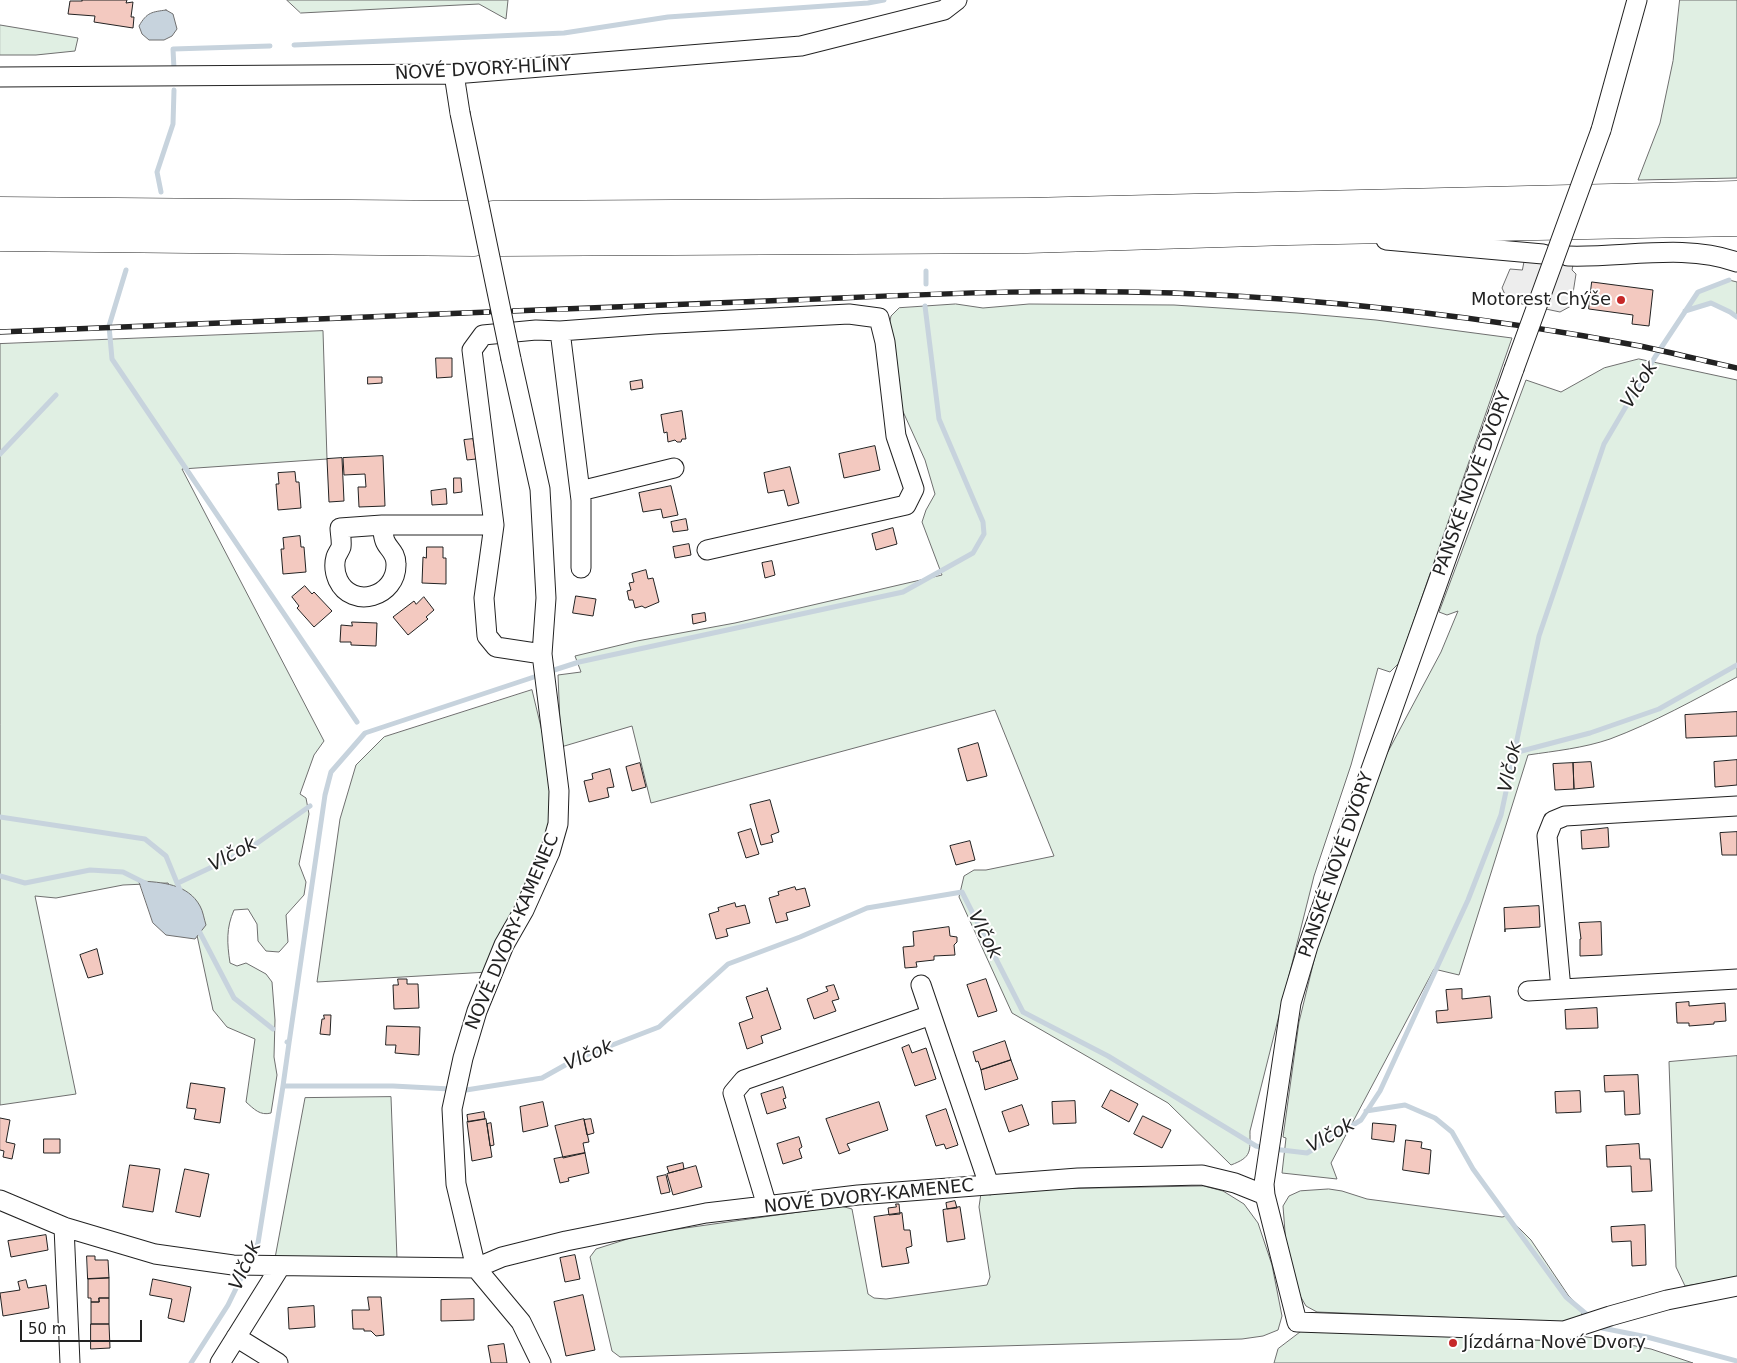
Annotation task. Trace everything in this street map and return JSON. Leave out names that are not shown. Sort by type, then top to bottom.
[{"type":"highway","points":[[0,211],[481,215],[1027,212],[1737,195]]},
{"type":"highway","points":[[0,238],[487,242],[1027,239],[1288,231],[1737,222]]},
{"type":"street","name":"NOVÉ DVORY-HLÍNY","points":[[0,77],[454,74],[801,46],[944,10],[957,0]]},
{"type":"street","name":"PANSKÉ NOVÉ DVORY","points":[[1637,0],[1601,130],[1308,946],[1291,1003],[1266,1171],[1265,1195],[1297,1322],[1564,1331],[1667,1300],[1737,1286]]},
{"type":"street","points":[[454,74],[460,112],[511,358],[540,489],[546,598],[543,659],[496,647],[487,636],[484,598],[494,525],[472,350],[483,335],[536,330],[560,331],[840,314],[878,318],[884,342],[896,436],[914,489],[906,505],[707,550]]},
{"type":"street","points":[[1288,231],[1543,254]]},
{"type":"street","points":[[1568,256],[1684,253],[1725,258],[1737,262]]},
{"type":"street","points":[[560,331],[580,491],[581,568]]},
{"type":"street","points":[[580,491],[674,468]]},
{"type":"street","points":[[382,526],[385,542],[393,550],[396,574],[390,585],[381,593],[370,597],[357,596],[346,590],[339,581],[335,570],[336,558],[341,547],[340,528],[382,526],[494,525]]},
{"type":"street","name":"NOVÉ DVORY-KAMENEC","points":[[540,1363],[521,1322],[476,1268],[456,1184],[452,1109],[463,1058],[477,1011],[504,945],[524,910],[550,852],[558,824],[559,791],[543,659]]},
{"type":"street","points":[[1561,989],[1547,836],[1553,822],[1565,816],[1737,806]]},
{"type":"street","points":[[1528,992],[1737,979]]},
{"type":"street","points":[[920,985],[989,1185]]},
{"type":"street","points":[[767,1206],[733,1093],[744,1080],[931,1015]]},
{"type":"street","name":"NOVÉ DVORY-KAMENEC","points":[[0,1200],[64,1227],[155,1254],[233,1266],[476,1268],[502,1257],[566,1241],[706,1213],[858,1195],[1078,1178],[1202,1175],[1265,1195]]},
{"type":"street","points":[[64,1227],[70,1363]]},
{"type":"street","points":[[220,1363],[276,1267]]},
{"type":"street","points":[[236,1337],[278,1363]]},
{"type":"green space","points":[[287,0],[508,0],[506,19],[479,4],[301,13]]},
{"type":"green space","points":[[1680,0],[1737,0],[1737,178],[1638,180],[1660,123],[1673,61]]},
{"type":"green space","points":[[0,25],[78,38],[75,51],[36,55],[0,55]]},
{"type":"green space","points":[[1729,280],[1737,282],[1737,317],[1711,303],[1684,311],[1698,292]]},
{"type":"green space","points":[[956,304],[983,308],[1029,304],[1174,305],[1376,320],[1512,338],[1399,663],[1390,672],[1378,668],[1351,765],[1314,876],[1250,1131],[1250,1149],[1243,1159],[1231,1165],[1168,1103],[1012,1013],[959,897],[964,876],[974,870],[986,870],[1054,856],[995,710],[651,803],[632,726],[561,747],[558,675],[581,672],[575,656],[637,641],[735,623],[942,575],[922,522],[935,494],[925,460],[900,405],[888,330],[891,316],[899,308]]},
{"type":"green space","points":[[323,331],[327,459],[182,469],[324,741],[314,755],[300,794],[306,798],[309,814],[299,864],[306,882],[304,895],[286,915],[288,942],[279,952],[266,951],[258,941],[257,924],[248,909],[234,910],[228,929],[230,963],[237,966],[246,963],[266,974],[272,982],[275,1020],[274,1057],[277,1075],[271,1113],[260,1113],[246,1102],[255,1039],[227,1027],[213,1010],[195,926],[168,883],[123,885],[56,898],[35,896],[76,1094],[0,1105],[0,344]]},
{"type":"green space","points":[[1639,359],[1737,380],[1737,677],[1658,718],[1610,739],[1580,747],[1528,755],[1459,975],[1434,969],[1331,1163],[1337,1179],[1282,1173],[1286,1138],[1283,1137],[1299,1022],[1319,940],[1383,761],[1441,652],[1458,611],[1447,615],[1439,612],[1526,380],[1561,392],[1604,368]]},
{"type":"green space","points":[[532,690],[548,756],[554,814],[545,852],[488,972],[317,982],[340,819],[356,765],[384,737]]},
{"type":"green space","points":[[1737,1056],[1737,1278],[1685,1286],[1676,1267],[1669,1062]]},
{"type":"green space","points":[[391,1097],[397,1259],[275,1258],[305,1098]]},
{"type":"green space","points":[[1204,1186],[1223,1191],[1244,1204],[1258,1223],[1272,1265],[1282,1316],[1278,1330],[1263,1336],[1242,1339],[620,1357],[612,1351],[590,1257],[596,1249],[643,1234],[841,1206],[852,1209],[868,1294],[874,1298],[886,1299],[987,1285],[990,1277],[979,1207],[981,1193],[995,1190]]},
{"type":"green space","points":[[1329,1189],[1367,1199],[1502,1217],[1507,1216],[1531,1240],[1568,1295],[1583,1311],[1580,1318],[1559,1322],[1317,1312],[1306,1306],[1299,1294],[1286,1245],[1283,1206],[1289,1196],[1300,1191]]},
{"type":"green space","name":"Jízdárna Nové Dvory","points":[[1307,1327],[1565,1334],[1651,1349],[1693,1363],[1274,1363],[1278,1349]]},
{"type":"shaded area","points":[[166,10],[173,14],[177,29],[172,36],[164,40],[149,40],[142,34],[139,26],[150,13]]},
{"type":"shaded area","points":[[1526,253],[1575,256],[1572,270],[1576,274],[1571,306],[1560,312],[1508,301],[1502,288],[1510,269],[1522,270]]},
{"type":"shaded area","points":[[139,881],[157,882],[174,886],[189,893],[195,899],[201,908],[206,925],[195,939],[166,935],[153,923]]},
{"type":"building","points":[[127,0],[126,3],[133,2],[131,17],[134,17],[133,28],[94,22],[95,16],[68,14],[70,1]]},
{"type":"building","name":"Motorest Chýše","points":[[1592,282],[1653,290],[1649,326],[1632,324],[1633,315],[1589,309]]},
{"type":"building","points":[[436,358],[452,358],[452,377],[437,378]]},
{"type":"building","points":[[368,377],[382,377],[382,383],[368,384]]},
{"type":"building","points":[[642,380],[643,388],[631,390],[630,382]]},
{"type":"building","points":[[682,411],[686,439],[682,439],[681,442],[675,440],[668,442],[667,432],[664,433],[661,415]]},
{"type":"building","points":[[473,439],[476,459],[467,460],[464,440]]},
{"type":"building","points":[[875,446],[880,470],[844,478],[839,454]]},
{"type":"building","points":[[383,456],[385,506],[359,507],[358,487],[366,487],[365,474],[344,475],[343,458]]},
{"type":"building","points":[[342,458],[344,501],[329,502],[327,459]]},
{"type":"building","points":[[790,467],[799,503],[788,506],[784,490],[768,493],[764,473]]},
{"type":"building","points":[[295,472],[296,482],[299,482],[301,508],[278,510],[276,484],[279,484],[278,473]]},
{"type":"building","points":[[454,478],[461,478],[462,492],[454,493]]},
{"type":"building","points":[[671,486],[678,515],[663,518],[661,509],[643,512],[639,493]]},
{"type":"building","points":[[446,489],[447,504],[432,505],[431,491]]},
{"type":"building","points":[[686,519],[688,530],[673,532],[671,522]]},
{"type":"building","points":[[893,528],[897,544],[876,550],[872,534]]},
{"type":"building","points":[[300,536],[301,547],[304,547],[306,572],[283,574],[281,549],[284,549],[283,538]]},
{"type":"building","points":[[689,544],[691,555],[675,558],[673,547]]},
{"type":"building","points":[[427,547],[443,547],[443,558],[446,558],[446,584],[422,583],[423,557],[426,558]]},
{"type":"building","points":[[772,561],[775,575],[765,578],[762,563]]},
{"type":"building","points":[[646,570],[648,579],[653,578],[659,602],[645,608],[642,606],[635,608],[633,600],[629,600],[627,591],[631,590],[629,583],[634,582],[632,574]]},
{"type":"building","points":[[305,586],[312,594],[314,592],[332,611],[314,627],[297,608],[299,606],[292,597]]},
{"type":"building","points":[[576,596],[596,599],[593,616],[573,613]]},
{"type":"building","points":[[424,597],[434,610],[426,617],[428,619],[408,635],[393,617],[414,601],[416,604]]},
{"type":"building","points":[[705,613],[706,621],[693,624],[692,615]]},
{"type":"building","points":[[352,622],[377,623],[376,646],[351,645],[351,642],[340,642],[341,625],[352,626]]},
{"type":"building","points":[[1737,712],[1737,736],[1686,738],[1685,715]]},
{"type":"building","points":[[978,743],[987,776],[967,781],[958,749]]},
{"type":"building","points":[[1737,760],[1737,785],[1715,787],[1714,762]]},
{"type":"building","points":[[1591,762],[1594,787],[1574,789],[1573,763]]},
{"type":"building","points":[[640,763],[646,787],[632,791],[626,767]]},
{"type":"building","points":[[1573,763],[1574,789],[1555,790],[1553,764]]},
{"type":"building","points":[[610,769],[614,787],[607,788],[609,797],[589,802],[584,781],[593,779],[592,774]]},
{"type":"building","points":[[770,800],[779,832],[771,835],[773,842],[761,845],[750,805]]},
{"type":"building","points":[[1608,828],[1609,847],[1582,849],[1581,831]]},
{"type":"building","points":[[751,829],[759,854],[746,858],[738,833]]},
{"type":"building","points":[[1737,832],[1737,855],[1722,855],[1720,833]]},
{"type":"building","points":[[970,841],[975,860],[956,865],[950,846]]},
{"type":"building","points":[[795,887],[796,890],[805,888],[810,906],[786,913],[788,920],[776,923],[769,898],[779,895],[778,892]]},
{"type":"building","points":[[735,903],[736,907],[745,905],[750,923],[726,929],[728,936],[716,939],[709,914],[719,911],[718,908]]},
{"type":"building","points":[[1539,906],[1540,927],[1505,929],[1505,932],[1504,908]]},
{"type":"building","points":[[1601,922],[1602,955],[1580,956],[1581,939],[1579,923]]},
{"type":"building","points":[[949,927],[950,936],[957,937],[957,942],[954,945],[955,955],[934,956],[934,960],[916,962],[917,967],[905,968],[903,947],[914,946],[913,932]]},
{"type":"building","points":[[97,949],[103,974],[88,978],[80,955]]},
{"type":"building","points":[[398,979],[407,979],[407,984],[418,984],[419,1008],[394,1009],[393,985],[398,985]]},
{"type":"building","points":[[986,979],[997,1011],[978,1017],[967,985]]},
{"type":"building","points":[[834,985],[839,999],[832,1001],[836,1011],[814,1019],[807,999],[828,991],[826,987]]},
{"type":"building","points":[[767,988],[781,1029],[761,1036],[763,1043],[747,1049],[739,1023],[753,1018],[746,997],[767,990]]},
{"type":"building","points":[[1462,989],[1462,999],[1490,996],[1492,1018],[1437,1023],[1436,1011],[1448,1010],[1446,990]]},
{"type":"building","points":[[1689,1002],[1689,1006],[1725,1003],[1726,1021],[1689,1026],[1689,1023],[1677,1023],[1676,1003]]},
{"type":"building","points":[[1597,1008],[1598,1028],[1566,1029],[1565,1010]]},
{"type":"building","points":[[324,1015],[331,1015],[330,1035],[320,1034]]},
{"type":"building","points":[[387,1026],[420,1027],[419,1055],[395,1053],[396,1045],[386,1045]]},
{"type":"building","points":[[1005,1041],[1011,1060],[981,1070],[973,1052]]},
{"type":"building","points":[[909,1045],[912,1053],[926,1048],[936,1079],[915,1086],[902,1048]]},
{"type":"building","points":[[1011,1060],[1018,1079],[985,1090],[981,1070]]},
{"type":"building","points":[[1638,1075],[1640,1114],[1625,1115],[1624,1091],[1605,1092],[1604,1076]]},
{"type":"building","points":[[191,1083],[225,1088],[220,1123],[194,1119],[196,1109],[187,1108]]},
{"type":"building","points":[[783,1087],[786,1098],[783,1099],[786,1108],[767,1114],[761,1094]]},
{"type":"building","points":[[1111,1090],[1138,1104],[1129,1122],[1102,1107]]},
{"type":"building","points":[[1580,1091],[1581,1112],[1556,1113],[1555,1092]]},
{"type":"building","points":[[1075,1101],[1076,1123],[1053,1124],[1052,1102]]},
{"type":"building","points":[[543,1102],[548,1126],[523,1132],[520,1107]]},
{"type":"building","points":[[879,1102],[888,1130],[847,1144],[850,1150],[839,1154],[826,1119]]},
{"type":"building","points":[[1022,1105],[1029,1125],[1009,1132],[1002,1112]]},
{"type":"building","points":[[946,1109],[958,1145],[946,1149],[944,1144],[936,1146],[926,1116]]},
{"type":"building","points":[[484,1112],[485,1119],[468,1122],[467,1115]]},
{"type":"building","points":[[1143,1116],[1171,1130],[1162,1148],[1134,1134]]},
{"type":"building","points":[[0,1118],[10,1120],[6,1142],[15,1144],[12,1159],[3,1157],[4,1151],[0,1150]]},
{"type":"building","points":[[486,1119],[492,1157],[472,1161],[467,1122]]},
{"type":"building","points":[[584,1119],[589,1142],[583,1143],[585,1153],[563,1158],[555,1126]]},
{"type":"building","points":[[591,1119],[594,1133],[587,1135],[584,1120]]},
{"type":"building","points":[[491,1123],[494,1145],[490,1146],[487,1124]]},
{"type":"building","points":[[1373,1123],[1396,1125],[1394,1142],[1372,1139]]},
{"type":"building","points":[[799,1137],[802,1147],[799,1149],[802,1158],[783,1164],[777,1144]]},
{"type":"building","points":[[44,1139],[60,1139],[60,1153],[44,1153]]},
{"type":"building","points":[[1406,1140],[1422,1142],[1421,1148],[1431,1150],[1429,1174],[1403,1170]]},
{"type":"building","points":[[1639,1144],[1640,1159],[1650,1159],[1652,1191],[1632,1192],[1631,1166],[1607,1167],[1606,1146]]},
{"type":"building","points":[[585,1153],[589,1173],[568,1178],[569,1181],[560,1183],[554,1159]]},
{"type":"building","points":[[683,1163],[684,1169],[669,1173],[667,1167]]},
{"type":"building","points":[[130,1165],[160,1169],[153,1212],[123,1207]]},
{"type":"building","points":[[696,1166],[702,1187],[673,1195],[667,1174]]},
{"type":"building","points":[[185,1169],[209,1174],[200,1217],[176,1212]]},
{"type":"building","points":[[666,1175],[670,1192],[661,1194],[657,1177]]},
{"type":"building","points":[[955,1201],[957,1208],[947,1209],[946,1203]]},
{"type":"building","points":[[896,1204],[899,1204],[900,1214],[889,1215],[888,1208],[896,1207]]},
{"type":"building","points":[[960,1207],[965,1239],[947,1242],[943,1210]]},
{"type":"building","points":[[902,1213],[904,1230],[910,1230],[912,1246],[906,1248],[909,1263],[882,1267],[874,1217]]},
{"type":"building","points":[[1645,1225],[1646,1265],[1632,1266],[1631,1241],[1612,1242],[1611,1227]]},
{"type":"building","points":[[46,1235],[48,1250],[11,1257],[8,1241]]},
{"type":"building","points":[[575,1255],[580,1279],[565,1282],[560,1258]]},
{"type":"building","points":[[87,1256],[95,1256],[95,1260],[108,1260],[109,1278],[88,1279]]},
{"type":"building","points":[[109,1278],[109,1298],[99,1298],[99,1302],[91,1302],[91,1298],[88,1298],[88,1279]]},
{"type":"building","points":[[153,1279],[191,1287],[184,1322],[168,1318],[172,1299],[150,1295]]},
{"type":"building","points":[[26,1280],[28,1288],[46,1285],[49,1308],[3,1316],[0,1293],[20,1290],[18,1282]]},
{"type":"building","points":[[583,1295],[595,1350],[566,1356],[554,1302]]},
{"type":"building","points":[[368,1297],[381,1297],[384,1335],[376,1336],[371,1331],[353,1329],[352,1310],[369,1310]]},
{"type":"building","points":[[99,1298],[109,1298],[109,1324],[91,1324],[91,1302],[99,1302]]},
{"type":"building","points":[[474,1299],[474,1320],[441,1321],[441,1300]]},
{"type":"building","points":[[314,1306],[315,1327],[289,1329],[288,1308]]},
{"type":"building","points":[[91,1324],[109,1324],[110,1348],[91,1349]]},
{"type":"building","points":[[504,1344],[507,1363],[491,1363],[488,1346]]},
{"type":"waterway","points":[[294,45],[564,33],[668,17],[868,3],[884,0]]},
{"type":"waterway","points":[[174,69],[173,49],[270,46]]},
{"type":"waterway","points":[[161,192],[157,172],[173,124],[174,90]]},
{"type":"waterway","points":[[126,270],[109,326],[112,359],[357,722]]},
{"type":"waterway","points":[[926,271],[926,284]]},
{"type":"waterway","name":"Vlčok","points":[[1273,1149],[1307,1153],[1361,1120],[1380,1091],[1468,900],[1501,815],[1539,636],[1604,444],[1655,357],[1698,292],[1729,280]]},
{"type":"waterway","points":[[1685,311],[1711,303],[1737,317]]},
{"type":"waterway","points":[[548,672],[579,662],[903,592],[973,553],[984,534],[983,522],[939,419],[925,306]]},
{"type":"waterway","points":[[0,454],[56,395]]},
{"type":"waterway","points":[[1514,753],[1590,733],[1659,709],[1737,665]]},
{"type":"waterway","points":[[289,1043],[325,795],[331,772],[365,733],[540,675]]},
{"type":"waterway","name":"Vlčok","points":[[178,883],[246,851],[310,806]]},
{"type":"waterway","points":[[0,817],[145,839],[166,856],[182,895]]},
{"type":"waterway","points":[[0,876],[25,883],[90,870],[123,872],[147,884]]},
{"type":"waterway","name":"Vlčok","points":[[466,1090],[542,1078],[576,1059],[659,1027],[728,964],[800,937],[867,908],[962,892],[1023,1012],[1108,1056],[1256,1146],[1265,1148]]},
{"type":"waterway","points":[[198,929],[234,998],[273,1029]]},
{"type":"waterway","name":"Vlčok","points":[[250,1261],[258,1243],[283,1086],[289,1043],[287,1042]]},
{"type":"waterway","name":"Vlčok","points":[[283,1086],[393,1086],[450,1089]]},
{"type":"waterway","points":[[1366,1111],[1405,1105],[1435,1118],[1452,1132],[1473,1169],[1566,1297],[1591,1318]]},
{"type":"waterway","name":"Vlčok","points":[[191,1363],[228,1305],[246,1268]]},
{"type":"waterway","points":[[1602,1328],[1647,1337],[1737,1361]]},
{"type":"railway","points":[[513,311],[966,293],[1091,291],[1174,293],[1350,305],[1466,318],[1640,346],[1737,368]]},
{"type":"railway","points":[[0,332],[489,312]]},
{"type":"place","name":"Motorest Chýše","points":[[1621,300]]},
{"type":"place","name":"Jízdárna Nové Dvory","points":[[1453,1343]]}]
